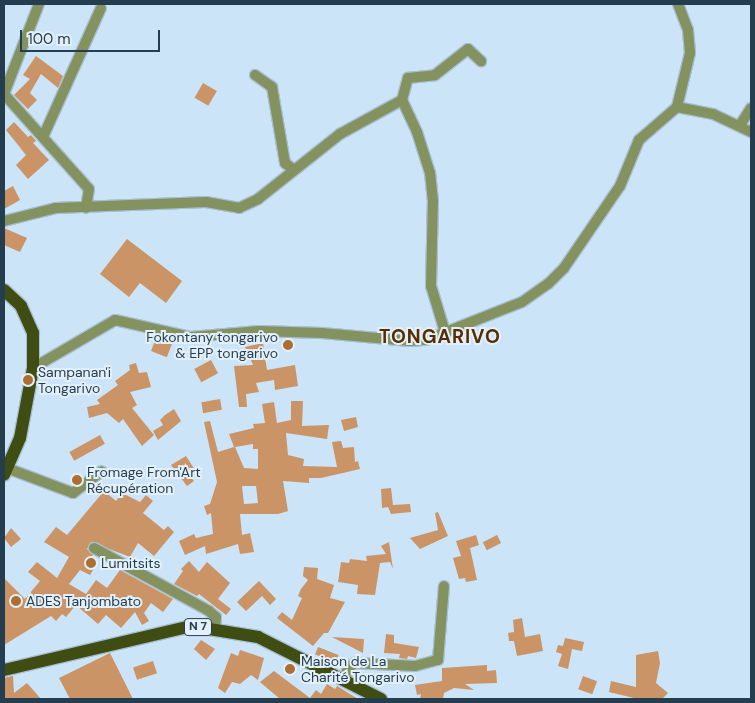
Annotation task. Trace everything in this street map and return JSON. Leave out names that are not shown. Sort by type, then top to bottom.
[{"type":"main road","points":[[4,290],[21,306],[33,333],[33,368],[20,438],[5,470]]},
{"type":"main road","name":"N 7","points":[[4,670],[190,626],[258,637],[381,699]]},
{"type":"street","points":[[38,4],[4,94],[90,190],[86,208]]},
{"type":"street","points":[[33,368],[115,320],[191,337],[259,331],[322,333],[410,341],[426,340],[522,302],[548,284],[564,268],[620,186],[639,140],[677,107],[690,53],[688,30],[678,4]]},
{"type":"street","points":[[43,137],[101,8]]},
{"type":"street","points":[[445,332],[430,286],[433,202],[430,173],[417,132],[402,100],[408,78],[435,75],[468,50],[480,61]]},
{"type":"street","points":[[255,75],[272,87],[285,163],[294,170]]},
{"type":"street","points":[[4,221],[56,208],[206,202],[239,208],[258,199],[364,118],[402,100]]},
{"type":"street","points":[[677,107],[712,114],[740,125],[751,132]]},
{"type":"street","points":[[740,125],[751,108]]},
{"type":"street","points":[[5,470],[73,493],[102,471]]},
{"type":"street","points":[[94,548],[209,611],[216,617],[215,629]]},
{"type":"street","points":[[344,681],[348,668],[355,663],[414,666],[438,660],[444,586]]},
{"type":"building","points":[[36,56],[63,76],[58,88],[41,74],[30,93],[37,100],[28,109],[14,95],[30,79],[23,75]]},
{"type":"building","points":[[203,83],[217,91],[208,106],[194,98]]},
{"type":"building","points":[[14,122],[28,137],[31,135],[36,141],[33,143],[49,160],[28,179],[16,165],[26,155],[6,130]]},
{"type":"building","points":[[13,186],[20,200],[4,209],[4,191]]},
{"type":"building","points":[[4,228],[27,238],[20,252],[4,245]]},
{"type":"building","points":[[127,239],[182,281],[166,303],[140,283],[129,297],[100,274]]},
{"type":"building","points":[[156,338],[172,344],[167,357],[151,351]]},
{"type":"building","points":[[263,343],[267,370],[295,365],[298,386],[275,390],[274,380],[256,383],[259,392],[246,394],[247,407],[239,407],[234,366],[253,365],[245,347]]},
{"type":"building","points":[[211,360],[218,373],[201,382],[194,369]]},
{"type":"building","points":[[136,363],[139,373],[147,372],[151,387],[130,392],[137,405],[132,408],[154,435],[142,446],[123,419],[119,423],[107,413],[89,418],[87,407],[100,404],[97,400],[118,385],[115,381],[130,370],[129,365]]},
{"type":"building","points":[[220,399],[222,410],[203,413],[201,402]]},
{"type":"building","points":[[291,401],[303,401],[302,426],[329,425],[327,439],[286,433],[288,455],[304,459],[303,466],[337,467],[332,442],[341,441],[343,448],[354,447],[355,462],[358,461],[360,469],[321,478],[309,478],[309,483],[283,481],[288,511],[278,514],[240,514],[242,535],[250,533],[254,552],[240,554],[238,544],[206,554],[205,546],[185,555],[179,541],[194,534],[196,538],[213,534],[211,513],[207,515],[204,506],[210,504],[217,482],[204,422],[210,421],[218,452],[234,447],[229,434],[254,428],[253,424],[265,423],[262,404],[274,402],[277,423],[291,420]],"holes":[[[253,444],[253,449],[258,449],[258,469],[244,468],[235,447]],[[242,486],[256,486],[258,503],[244,504]]]},
{"type":"building","points":[[174,409],[181,421],[158,440],[153,431],[163,425],[160,420]]},
{"type":"building","points":[[356,417],[358,427],[344,431],[341,420]]},
{"type":"building","points":[[100,435],[105,444],[74,461],[69,452]]},
{"type":"building","points":[[186,456],[195,470],[188,474],[194,481],[187,486],[171,465]]},
{"type":"building","points":[[391,488],[393,505],[410,504],[411,512],[391,514],[388,507],[382,508],[381,489]]},
{"type":"building","points":[[104,491],[116,501],[122,493],[140,502],[146,495],[153,501],[143,513],[164,530],[168,526],[174,532],[154,556],[138,543],[130,557],[91,542],[87,549],[93,555],[89,560],[96,565],[90,575],[80,570],[69,584],[86,594],[96,580],[107,588],[120,570],[173,599],[163,612],[151,603],[144,613],[149,621],[142,625],[135,612],[121,628],[106,615],[98,624],[76,605],[66,617],[62,614],[56,621],[51,616],[4,645],[4,578],[25,599],[40,581],[28,572],[37,562],[57,578],[69,557],[44,542],[56,527],[67,535]]},
{"type":"building","points":[[438,512],[448,536],[420,549],[410,538],[438,530],[435,513]]},
{"type":"building","points":[[11,528],[21,539],[11,547],[4,538]]},
{"type":"building","points":[[476,535],[479,545],[470,548],[477,580],[466,582],[465,578],[459,579],[453,558],[461,556],[456,541]]},
{"type":"building","points":[[497,535],[501,543],[487,550],[483,542]]},
{"type":"building","points":[[389,542],[393,569],[390,562],[380,563],[375,595],[357,594],[358,585],[338,582],[341,562],[349,563],[350,559],[367,561],[366,556],[386,554],[381,546]]},
{"type":"building","points":[[189,561],[199,572],[207,562],[230,583],[218,599],[231,609],[226,615],[199,594],[197,596],[174,584],[183,571],[181,569]]},
{"type":"building","points":[[304,567],[318,568],[317,579],[334,585],[330,598],[345,602],[328,633],[324,633],[313,646],[277,618],[282,612],[292,620],[302,598],[298,596],[308,580],[303,576]]},
{"type":"building","points":[[259,581],[276,599],[270,605],[262,596],[246,611],[237,602]]},
{"type":"building","points":[[522,618],[525,637],[540,634],[543,651],[517,656],[514,641],[509,641],[508,633],[514,632],[513,620]]},
{"type":"building","points":[[386,634],[394,635],[394,643],[419,647],[416,658],[408,656],[407,659],[399,658],[400,654],[384,653]]},
{"type":"building","points":[[332,637],[364,639],[363,653]]},
{"type":"building","points":[[565,638],[584,642],[582,651],[572,649],[568,669],[558,666],[562,654],[556,652],[558,645],[563,646]]},
{"type":"building","points":[[201,640],[215,649],[206,660],[194,649]]},
{"type":"building","points":[[318,647],[339,655],[336,662],[315,654]]},
{"type":"building","points":[[240,650],[264,658],[258,680],[251,675],[240,684],[232,682],[225,693],[218,688],[231,653],[238,656]]},
{"type":"building","points":[[658,651],[660,663],[656,683],[668,693],[662,699],[638,699],[609,692],[611,681],[636,687],[636,655]]},
{"type":"building","points":[[110,653],[133,699],[70,699],[59,678]]},
{"type":"building","points":[[153,661],[157,673],[137,680],[133,667]]},
{"type":"building","points":[[487,665],[487,671],[496,670],[497,683],[465,684],[474,690],[454,688],[444,693],[443,699],[420,699],[421,694],[417,695],[415,685],[442,681],[442,668]]},
{"type":"building","points":[[274,671],[310,698],[316,690],[321,694],[327,684],[335,689],[337,686],[358,699],[280,699],[260,682]]},
{"type":"building","points":[[13,676],[14,693],[27,683],[41,699],[4,699],[4,678]]},
{"type":"building","points":[[583,676],[597,681],[592,694],[578,689]]},
{"type":"place","name":"Fokontany tongarivo & EPP tongarivo","points":[[288,345]]},
{"type":"place","name":"Sampanan'i Tongarivo","points":[[28,380]]},
{"type":"place","name":"Fromage From'Art Récupération","points":[[77,480]]},
{"type":"place","name":"Lumitsits","points":[[91,563]]},
{"type":"place","name":"ADES Tanjombato","points":[[16,601]]},
{"type":"place","name":"Maison de La Charité Tongarivo","points":[[290,669]]},
{"type":"district","name":"TONGARIVO","points":[[440,337]]}]
